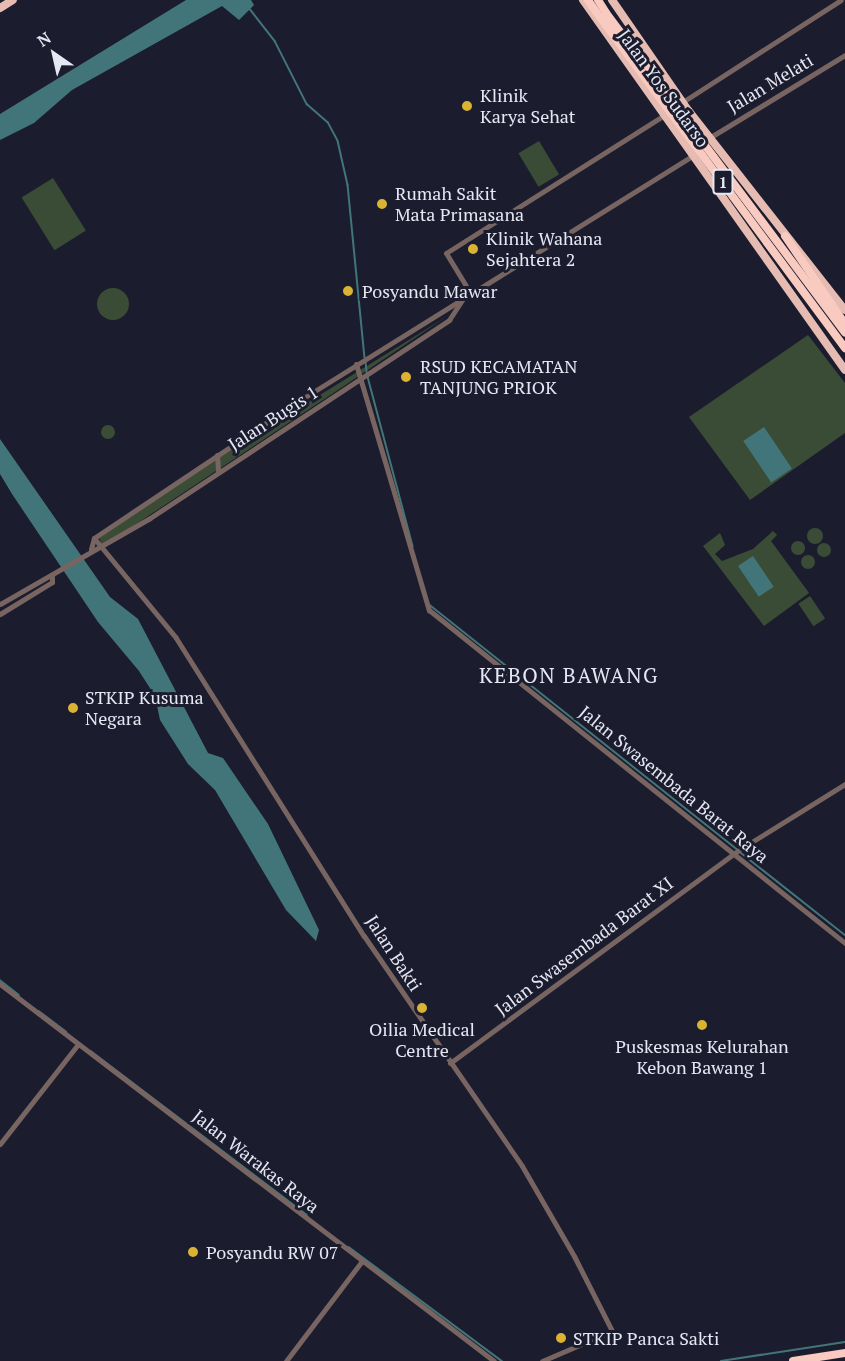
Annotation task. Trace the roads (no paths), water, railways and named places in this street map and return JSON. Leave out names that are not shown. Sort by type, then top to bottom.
[{"type":"highway","points":[[0,8],[13,0]]},
{"type":"highway","name":"Jalan Yos Sudarso","points":[[583,0],[739,217],[845,370]]},
{"type":"highway","name":"1","points":[[588,0],[845,348]]},
{"type":"highway","name":"1","points":[[598,0],[845,333]]},
{"type":"highway","name":"Jalan Yos Sudarso","points":[[612,0],[682,102],[845,310]]},
{"type":"highway","points":[[646,89],[658,89],[664,76]]},
{"type":"highway","points":[[726,199],[737,198],[746,186]]},
{"type":"highway","points":[[739,217],[747,203],[760,204]]},
{"type":"highway","points":[[785,236],[845,324]]},
{"type":"highway","points":[[794,1361],[845,1353]]},
{"type":"street","points":[[471,294],[446,253],[665,115],[841,0]]},
{"type":"street","name":"Jalan Melati","points":[[710,138],[845,55]]},
{"type":"street","name":"Jalan Bugis 1","points":[[94,538],[358,363],[694,155]]},
{"type":"street","name":"Jalan Bugis 1","points":[[102,549],[446,321],[462,300]]},
{"type":"street","points":[[443,310],[446,321]]},
{"type":"street","name":"Jalan Swasembada Barat Raya","points":[[358,363],[429,610],[738,851],[845,943]]},
{"type":"street","points":[[279,414],[279,422],[289,426]]},
{"type":"street","points":[[217,455],[218,471]]},
{"type":"street","points":[[91,549],[94,538]]},
{"type":"street","name":"Jalan Bakti","points":[[94,538],[176,638],[450,1063],[538,1192],[612,1329],[542,1361]]},
{"type":"street","points":[[0,604],[54,574],[91,549],[102,549]]},
{"type":"street","points":[[0,614],[52,582],[54,574]]},
{"type":"street","name":"Jalan Swasembada Barat XI","points":[[450,1063],[738,851],[845,784]]},
{"type":"street","name":"Jalan Warakas Raya","points":[[0,984],[494,1361]]},
{"type":"street","points":[[0,1144],[78,1044]]},
{"type":"street","points":[[286,1361],[362,1261]]},
{"type":"waterway","points":[[250,9],[275,41],[307,104],[328,122],[338,141],[348,185],[365,357]]},
{"type":"waterway","points":[[366,362],[367,372]]},
{"type":"waterway","points":[[368,377],[413,546]]},
{"type":"waterway","points":[[430,605],[737,849]]},
{"type":"waterway","points":[[740,852],[845,935]]},
{"type":"waterway","points":[[0,980],[19,995]]},
{"type":"waterway","points":[[39,1011],[66,1031]]},
{"type":"waterway","points":[[91,1051],[307,1215]]},
{"type":"waterway","points":[[349,1247],[502,1361]]},
{"type":"waterway","points":[[721,1361],[845,1342]]},
{"type":"place","name":"Klinik Karya Sehat","points":[[467,106]]},
{"type":"place","name":"Rumah Sakit Mata Primasana","points":[[382,204]]},
{"type":"place","name":"Klinik Wahana Sejahtera 2","points":[[473,249]]},
{"type":"place","name":"Posyandu Mawar","points":[[348,291]]},
{"type":"place","name":"RSUD KECAMATAN TANJUNG PRIOK","points":[[406,377]]},
{"type":"place","name":"STKIP Kusuma Negara","points":[[73,708]]},
{"type":"place","name":"Oilia Medical Centre","points":[[422,1008]]},
{"type":"place","name":"Puskesmas Kelurahan Kebon Bawang 1","points":[[702,1025]]},
{"type":"place","name":"Posyandu RW 07","points":[[193,1252]]},
{"type":"place","name":"STKIP Panca Sakti","points":[[561,1338]]},
{"type":"district","name":"KEBON BAWANG","points":[[569,675]]}]
